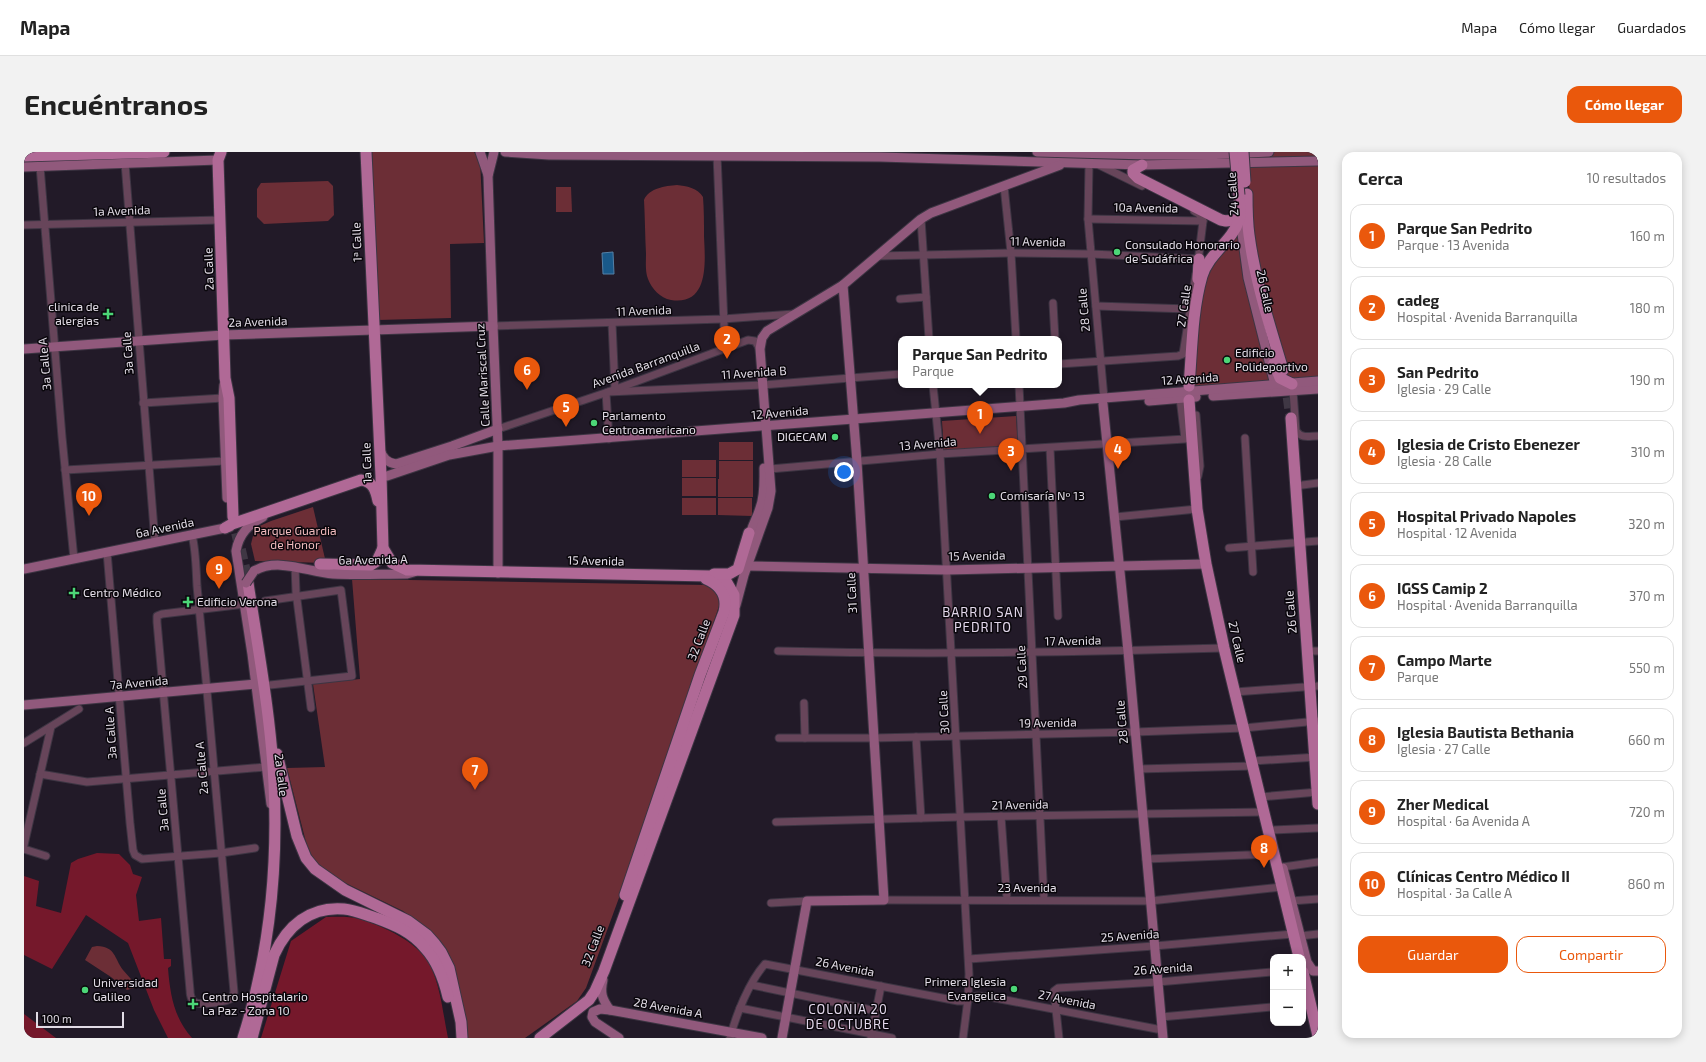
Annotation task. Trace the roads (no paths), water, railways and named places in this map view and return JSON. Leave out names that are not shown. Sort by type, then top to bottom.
[{"type":"main road","points":[[27,157],[164,152]]},
{"type":"main road","name":"1ª Calle","points":[[366,152],[374,330]]},
{"type":"main road","name":"24 Calle","points":[[1235,152],[1249,235]]},
{"type":"main road","name":"24 Calle","points":[[1240,218],[1243,195],[1243,152]]},
{"type":"main road","name":"2a Calle","points":[[217,155],[223,335],[225,378],[229,398],[233,517]]},
{"type":"main road","points":[[1145,157],[1133,170],[1134,175],[1138,178],[1221,220],[1226,221],[1240,218]]},
{"type":"main road","name":"27 Calle","points":[[1189,386],[1197,295],[1207,264],[1232,233],[1240,218]]},
{"type":"main road","points":[[1249,235],[1248,250],[1252,277],[1273,359],[1280,378],[1292,387]]},
{"type":"main road","name":"26 Calle","points":[[1249,235],[1261,293],[1283,370]]},
{"type":"main road","points":[[1197,295],[1199,259]]},
{"type":"main road","name":"1a Calle","points":[[374,330],[380,509],[383,548],[389,560],[395,566],[404,570],[419,571]]},
{"type":"main road","name":"27 Calle","points":[[1188,398],[1197,509],[1206,564],[1224,648],[1282,887],[1296,935],[1299,954]]},
{"type":"main road","name":"26 Calle","points":[[1291,418],[1299,543],[1313,651],[1318,796]]},
{"type":"main road","points":[[225,528],[232,524],[361,480],[366,480],[372,485],[380,509]]},
{"type":"main road","points":[[694,575],[729,574],[737,570],[749,533]]},
{"type":"main road","points":[[320,564],[371,565],[377,561],[383,548]]},
{"type":"main road","name":"6a Avenida A","points":[[419,571],[498,573]]},
{"type":"main road","name":"15 Avenida","points":[[498,573],[694,575]]},
{"type":"main road","name":"32 Calle","points":[[579,1006],[589,1000],[592,996],[604,971],[734,615],[734,595],[728,583],[719,578],[694,575]]},
{"type":"main road","name":"32 Calle","points":[[579,1006],[590,987],[609,941],[704,662],[724,612],[726,603],[720,588],[712,582],[694,575]]},
{"type":"main road","name":"2a Calle","points":[[247,583],[268,722],[274,783],[274,816]]},
{"type":"main road","points":[[268,722],[297,836],[306,858],[315,868],[345,890],[408,921],[427,935],[442,952],[449,968],[460,1022],[460,1038]]},
{"type":"main road","points":[[243,1038],[255,994],[268,928],[274,859],[274,816]]},
{"type":"main road","points":[[252,1038],[274,956],[284,936],[292,927],[308,915],[323,910],[337,909],[355,911],[390,923],[411,935],[425,948],[434,961],[446,986],[460,1038]]},
{"type":"main road","name":"27 Calle","points":[[1311,971],[1307,1005],[1318,1036]]},
{"type":"main road","points":[[540,1038],[579,1006]]},
{"type":"street","name":"Calle Mariscal Cruz","points":[[480,152],[488,176]]},
{"type":"street","name":"Calle Mariscal Cruz","points":[[494,152],[488,176],[498,429],[498,573]]},
{"type":"street","points":[[491,164],[497,156],[506,152],[549,155],[932,155],[1093,164],[1145,157],[1269,152]]},
{"type":"street","points":[[1037,152],[1072,152],[1145,157],[1278,162],[1318,161]]},
{"type":"street","points":[[1277,152],[1278,162]]},
{"type":"street","points":[[718,154],[725,349]]},
{"type":"street","points":[[24,167],[125,163],[217,155]]},
{"type":"street","name":"3a Calle","points":[[125,163],[155,542]]},
{"type":"street","points":[[760,349],[762,338],[767,331],[843,285],[921,219],[946,207],[1065,163]]},
{"type":"street","points":[[1093,164],[1199,214],[1203,221]]},
{"type":"street","name":"28 Calle","points":[[1093,164],[1088,219],[1103,401],[1128,651],[1162,1034]]},
{"type":"street","name":"3a Calle A","points":[[40,166],[74,559]]},
{"type":"street","points":[[1004,186],[1011,253],[1016,336]]},
{"type":"street","name":"26 Calle","points":[[1240,218],[1248,278],[1276,388]]},
{"type":"street","points":[[921,219],[929,336]]},
{"type":"street","name":"10a Avenida","points":[[1088,219],[1203,221]]},
{"type":"street","name":"1a Avenida","points":[[24,225],[220,220]]},
{"type":"street","name":"27 Calle","points":[[1100,361],[1178,356],[1183,354],[1185,349],[1189,308],[1199,259],[1203,221]]},
{"type":"street","name":"11 Avenida","points":[[878,256],[1011,253],[1092,254],[1199,259]]},
{"type":"street","name":"31 Calle","points":[[843,285],[857,462],[884,900]]},
{"type":"street","points":[[900,299],[926,297]]},
{"type":"street","points":[[1053,302],[1055,336]]},
{"type":"street","points":[[1096,306],[1189,308]]},
{"type":"street","name":"11 Avenida","points":[[493,326],[723,319],[796,314]]},
{"type":"street","points":[[609,439],[612,323]]},
{"type":"street","name":"2a Avenida","points":[[24,349],[223,335],[493,326]]},
{"type":"street","name":"Avenida Barranquilla","points":[[379,449],[386,460],[390,463],[396,464],[610,392],[748,340],[754,340],[760,349]]},
{"type":"street","name":"32 Calle","points":[[734,615],[746,571],[770,501],[771,491],[760,349]]},
{"type":"street","points":[[1062,364],[1100,361]]},
{"type":"street","name":"11 Avenida B","points":[[610,392],[762,385],[898,374]]},
{"type":"street","name":"2a Calle","points":[[225,378],[223,398],[228,522],[225,528]]},
{"type":"street","name":"12 Avenida","points":[[498,446],[609,439],[1020,407],[1064,404],[1080,405],[1103,401],[1292,387],[1318,382]]},
{"type":"street","points":[[1292,387],[1296,432],[1303,437],[1318,436]]},
{"type":"street","name":"12 Avenida","points":[[1292,387],[1318,389]]},
{"type":"street","name":"30 Calle","points":[[933,388],[940,454],[969,959],[968,999],[962,1038]]},
{"type":"street","name":"29 Calle","points":[[1019,388],[1044,900]]},
{"type":"street","name":"12 Avenida","points":[[1103,401],[1188,398],[1276,388]]},
{"type":"street","points":[[143,403],[223,398]]},
{"type":"street","name":"13 Avenida","points":[[770,469],[1022,448],[1108,445],[1185,439],[1188,398]]},
{"type":"street","name":"32 Calle","points":[[746,571],[743,565],[749,533],[760,510],[763,496],[763,455],[766,427]]},
{"type":"street","points":[[1245,438],[1250,546],[1253,572]]},
{"type":"street","points":[[452,446],[489,444],[498,446]]},
{"type":"street","points":[[387,476],[449,455],[498,446]]},
{"type":"street","points":[[1050,448],[1058,616]]},
{"type":"street","points":[[66,470],[225,461]]},
{"type":"street","points":[[1295,486],[1318,483]]},
{"type":"street","name":"6a Avenida","points":[[24,569],[225,528],[357,486]]},
{"type":"street","points":[[1115,517],[1197,509]]},
{"type":"street","name":"2a Calle","points":[[264,516],[248,526],[238,543],[236,551],[245,600],[269,796],[274,816]]},
{"type":"street","name":"2a Calle A","points":[[192,535],[233,995],[227,1002],[198,1004],[194,1002]]},
{"type":"street","points":[[1229,548],[1318,541]]},
{"type":"street","name":"3a Calle A","points":[[107,552],[133,850],[138,858],[142,859],[178,856]]},
{"type":"street","name":"15 Avenida","points":[[746,571],[863,569],[947,570],[1206,564]]},
{"type":"street","name":"6a Avenida A","points":[[245,600],[247,583],[254,571],[264,566],[295,566],[332,574],[407,574],[419,571]]},
{"type":"street","points":[[295,566],[296,597],[311,708]]},
{"type":"street","points":[[265,601],[340,590],[352,676],[270,685]]},
{"type":"street","points":[[199,609],[245,600]]},
{"type":"street","name":"3a Calle","points":[[194,1002],[190,996],[157,616],[199,609]]},
{"type":"street","name":"17 Avenida","points":[[778,651],[868,654],[1128,651],[1224,648]]},
{"type":"street","name":"7a Avenida","points":[[24,705],[256,684]]},
{"type":"street","points":[[1235,692],[1314,686]]},
{"type":"street","points":[[804,703],[805,738]]},
{"type":"street","points":[[24,743],[79,709]]},
{"type":"street","name":"19 Avenida","points":[[779,738],[873,738],[1135,732],[1244,728],[1315,722]]},
{"type":"street","points":[[24,845],[51,727]]},
{"type":"street","points":[[916,737],[921,818]]},
{"type":"street","points":[[1138,769],[1252,764],[1316,757]]},
{"type":"street","points":[[40,774],[87,782],[266,767]]},
{"type":"street","name":"21 Avenida","points":[[776,822],[1142,813],[1262,804],[1318,796]]},
{"type":"street","name":"27 Calle","points":[[1262,804],[1269,813],[1291,901],[1296,935],[1311,971]]},
{"type":"street","points":[[1001,816],[1007,900]]},
{"type":"street","points":[[1273,830],[1318,828]]},
{"type":"street","points":[[178,856],[255,848]]},
{"type":"street","points":[[24,849],[46,856]]},
{"type":"street","points":[[1146,859],[1274,854]]},
{"type":"street","points":[[1283,867],[1318,862]]},
{"type":"street","name":"23 Avenida","points":[[771,903],[884,900],[1150,900],[1282,887]]},
{"type":"street","points":[[1291,901],[1318,899]]},
{"type":"street","points":[[782,1038],[807,901]]},
{"type":"street","name":"25 Avenida","points":[[969,959],[1318,934]]},
{"type":"street","name":"26 Avenida","points":[[752,985],[765,964],[958,1001],[968,999]]},
{"type":"street","points":[[604,971],[601,994],[603,1001],[610,1010]]},
{"type":"street","name":"26 Avenida","points":[[1056,1009],[1055,990],[1058,988],[1158,982],[1270,972]]},
{"type":"street","points":[[730,1035],[740,1008],[752,985],[876,1010]]},
{"type":"street","points":[[871,1036],[881,986]]},
{"type":"street","name":"27 Avenida","points":[[968,999],[982,996],[1056,1009],[1162,1034]]},
{"type":"street","points":[[1161,1017],[1270,1007]]},
{"type":"street","points":[[740,1008],[786,1016],[871,1036],[892,1038]]},
{"type":"street","points":[[1056,1009],[1059,1038]]},
{"type":"street","points":[[610,1010],[596,1010],[593,1012],[592,1017],[595,1022],[619,1038]]},
{"type":"street","name":"28 Avenida A","points":[[610,1010],[730,1035],[762,1038]]},
{"type":"water","points":[[613,252],[614,274],[603,274],[602,253]]},
{"type":"tunnel","points":[[1286,381],[1291,418]]},
{"type":"tunnel","points":[[233,517],[248,583]]},
{"type":"place","name":"Consulado Honorario de Sudáfrica","points":[[1117,252]]},
{"type":"place","name":"clinica de alergias","points":[[108,314]]},
{"type":"place","name":"cadeg","points":[[727,359]]},
{"type":"place","name":"Edificio Polideportivo","points":[[1227,360]]},
{"type":"place","name":"IGSS Camip 2","points":[[527,390]]},
{"type":"place","name":"Parlamento Centroamericano","points":[[594,423]]},
{"type":"place","name":"Hospital Privado Napoles","points":[[566,427]]},
{"type":"place","name":"Parque San Pedrito","points":[[980,434]]},
{"type":"place","name":"DIGECAM","points":[[835,437]]},
{"type":"place","name":"Iglesia de Cristo Ebenezer","points":[[1118,469]]},
{"type":"place","name":"San Pedrito","points":[[1011,471]]},
{"type":"place","name":"Comisaría Nº 13","points":[[992,496]]},
{"type":"place","name":"Clínicas Centro Médico II","points":[[89,516]]},
{"type":"place","name":"Zher Medical","points":[[219,589]]},
{"type":"place","name":"Centro Médico","points":[[74,593]]},
{"type":"place","name":"Edificio Verona","points":[[188,602]]},
{"type":"place","name":"Campo Marte","points":[[475,790]]},
{"type":"place","name":"Iglesia Bautista Bethania","points":[[1264,868]]},
{"type":"place","name":"Primera Iglesia Evangelica","points":[[1014,989]]},
{"type":"place","name":"Universidad Galileo","points":[[85,990]]},
{"type":"place","name":"Centro Hospitalario La Paz - Zona 10","points":[[193,1004]]},
{"type":"district","name":"BARRIO SAN PEDRITO","points":[[983,620]]},
{"type":"district","name":"COLONIA 20 DE OCTUBRE","points":[[848,1016]]},
{"type":"park label","name":"Parque Guardia de Honor","points":[[295,538]]}]
